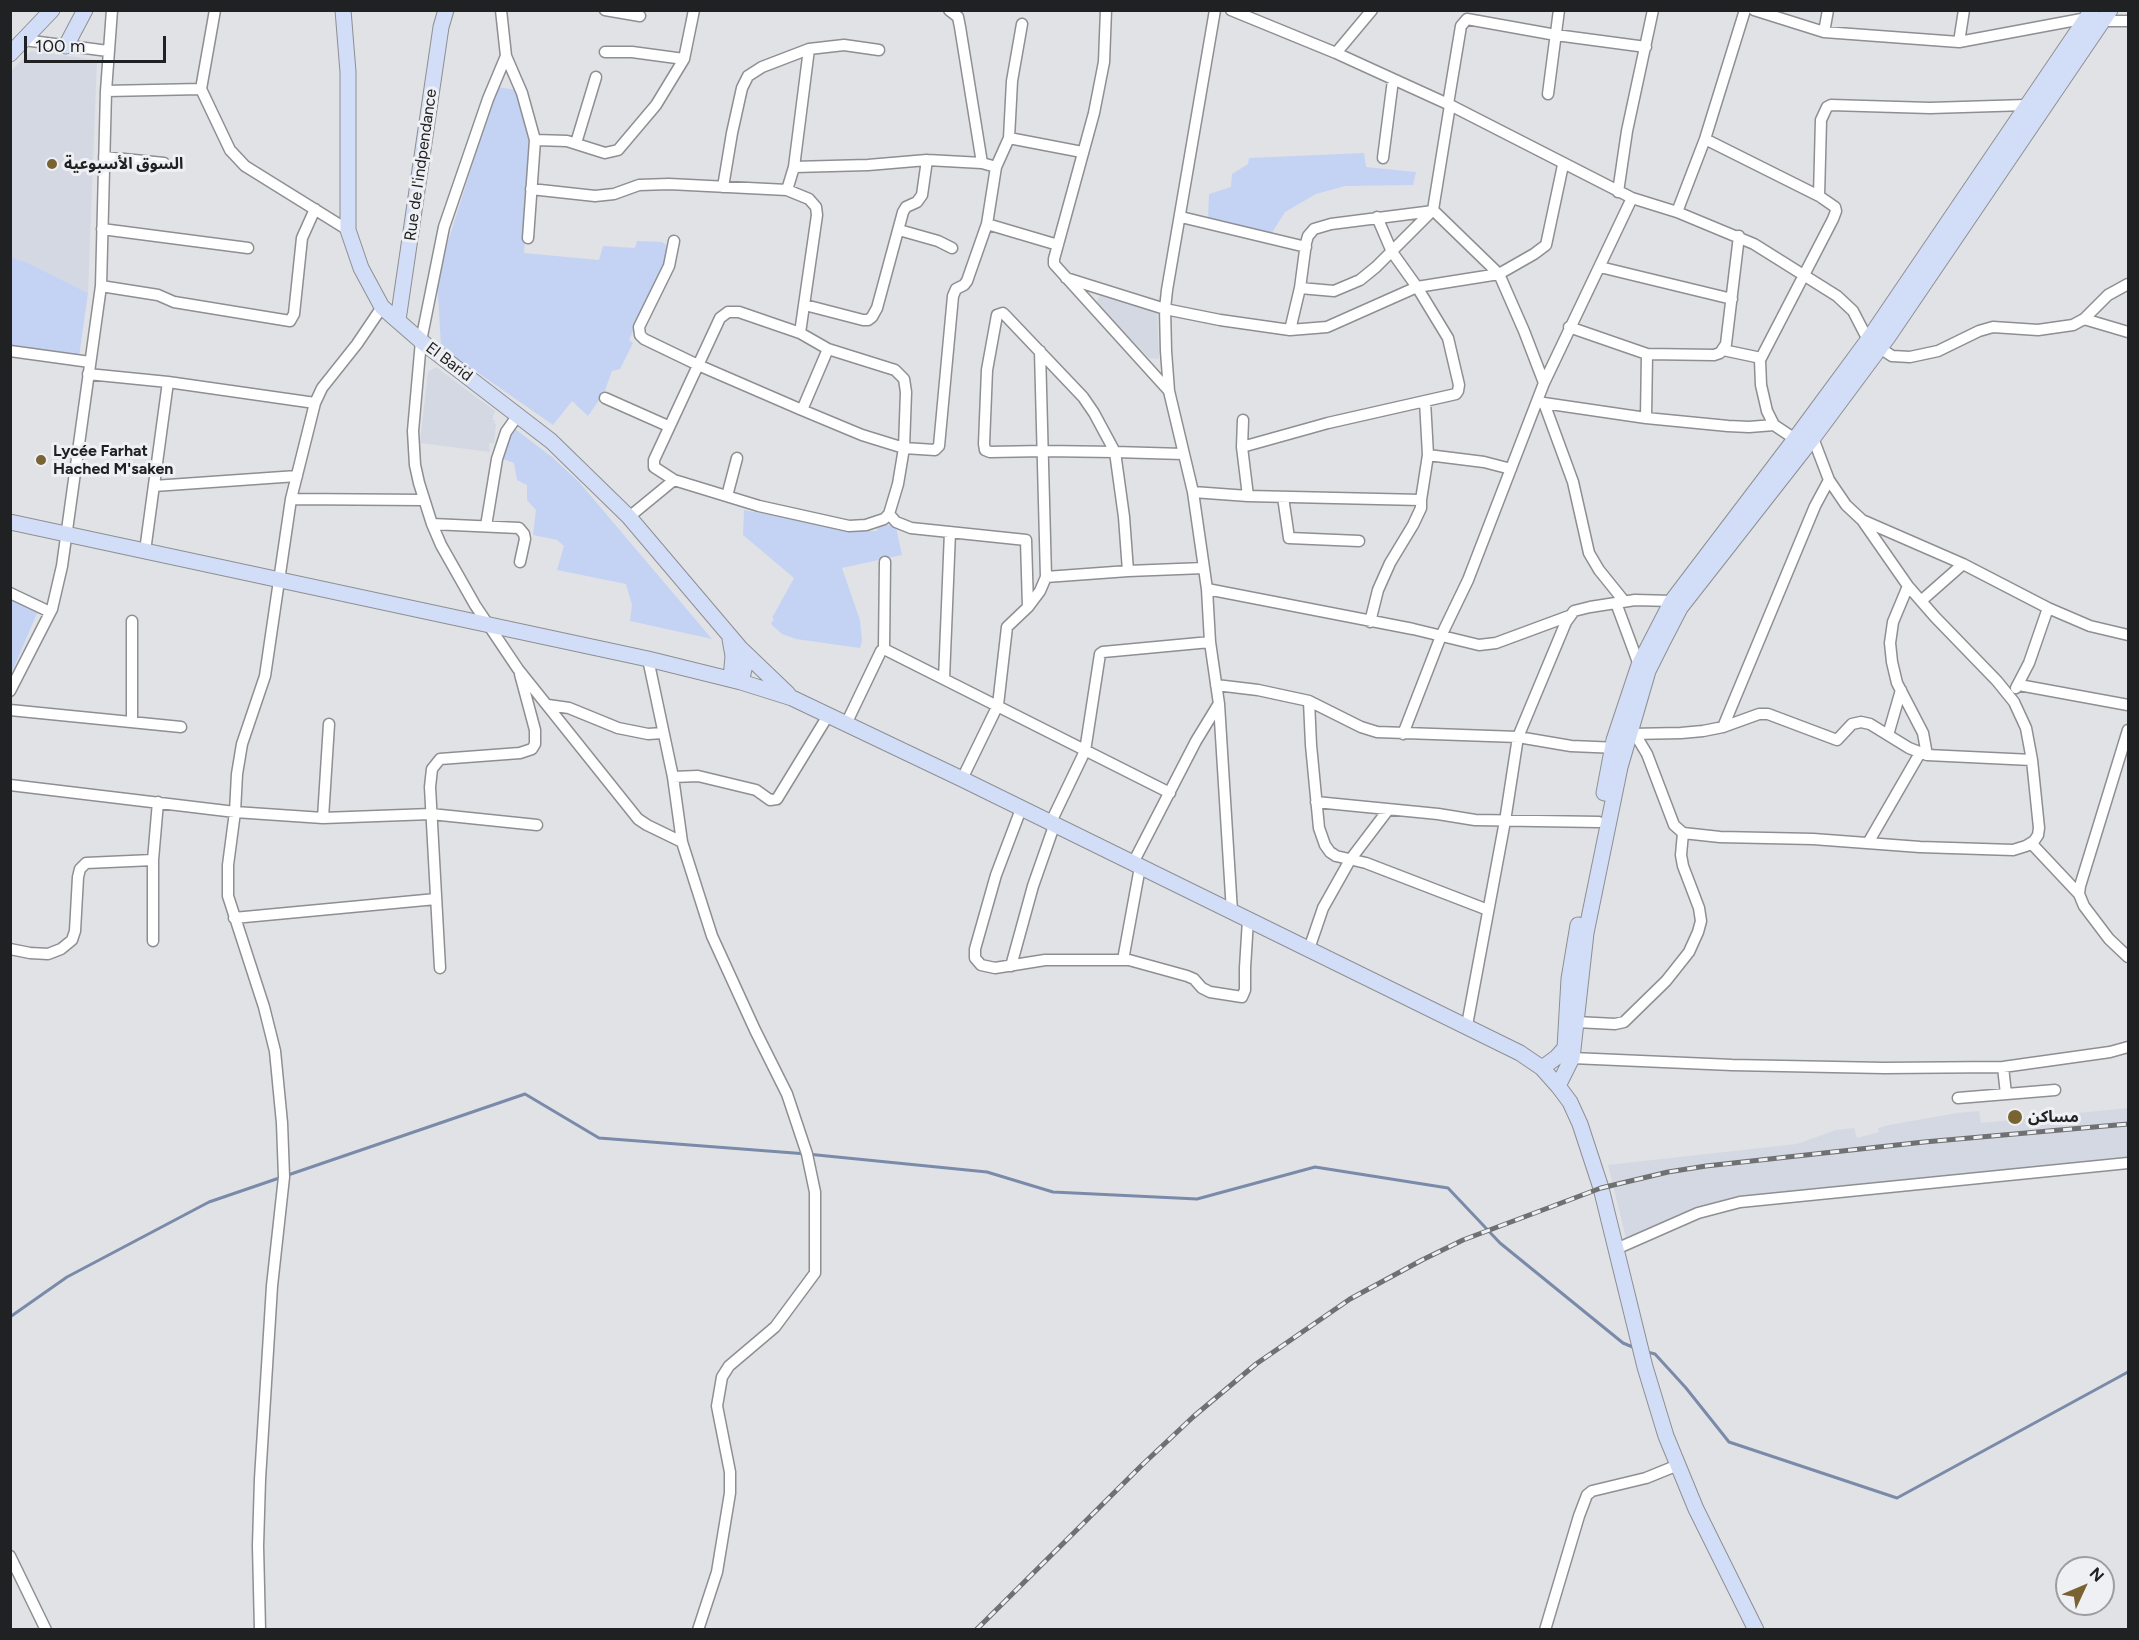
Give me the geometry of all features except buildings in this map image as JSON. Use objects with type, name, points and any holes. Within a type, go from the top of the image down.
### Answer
[{"type":"street","points":[[10,54],[49,14],[61,10]]},
{"type":"street","points":[[66,46],[85,10]]},
{"type":"street","points":[[10,691],[50,612],[57,591],[67,534],[101,286],[106,91],[112,10]]},
{"type":"street","points":[[215,10],[201,89],[234,156],[245,166],[348,230]]},
{"type":"street","name":"El Barid","points":[[343,10],[348,72],[348,230],[361,268],[382,307],[420,340],[576,463],[629,517],[741,649],[792,698]]},
{"type":"street","name":"Rue de l'indpendance","points":[[398,320],[441,27],[446,10]]},
{"type":"street","points":[[501,10],[506,56],[522,93],[535,140],[528,238]]},
{"type":"street","points":[[605,10],[640,16]]},
{"type":"street","points":[[535,140],[576,143],[605,153],[618,150],[656,105],[684,60],[694,10]]},
{"type":"street","points":[[949,10],[958,17],[982,164]]},
{"type":"street","points":[[1106,10],[1104,63],[1094,113],[1054,264],[1169,391]]},
{"type":"street","points":[[1215,10],[1165,309],[1169,391],[1193,492],[1207,589],[1210,642],[1219,704],[1232,912]]},
{"type":"street","points":[[1231,10],[1336,53],[1449,104],[1618,192],[1739,236],[1837,296],[1853,311],[1874,344],[1892,356],[1918,356],[1938,351],[1993,327],[2038,330],[2069,326],[2084,319],[2099,303],[2128,284]]},
{"type":"street","points":[[1336,53],[1372,10]]},
{"type":"street","points":[[1548,94],[1559,10]]},
{"type":"street","points":[[1618,192],[1627,131],[1653,10]]},
{"type":"street","points":[[1677,212],[1705,139],[1745,10]]},
{"type":"street","points":[[1754,10],[1824,32],[1959,42],[2098,15],[2128,21]]},
{"type":"street","points":[[1824,32],[1828,10]]},
{"type":"street","points":[[1959,42],[1964,10]]},
{"type":"street","points":[[1542,1068],[1565,1048],[1569,979],[1599,822],[1623,740],[1648,671],[1680,608],[1813,438],[2027,105],[2098,15]]},
{"type":"street","points":[[1558,1086],[1572,1058],[1590,913],[1639,665],[1672,601],[1795,439],[1874,344],[2041,114],[2098,15]]},
{"type":"street","points":[[1300,288],[1328,292],[1343,288],[1369,274],[1433,210],[1461,26],[1464,20],[1470,19],[1556,35],[1646,47]]},
{"type":"street","points":[[674,241],[669,266],[639,327],[639,333],[644,339],[698,365],[862,435],[904,448],[935,450],[939,446],[953,296],[956,288],[967,281],[987,224],[996,167],[1009,138],[1012,81],[1022,24]]},
{"type":"street","points":[[24,40],[108,51]]},
{"type":"street","points":[[723,187],[732,133],[745,79],[762,67],[809,49],[844,45],[879,50]]},
{"type":"street","points":[[788,190],[794,167],[809,49]]},
{"type":"street","points":[[605,51],[632,52],[684,60]]},
{"type":"street","points":[[506,56],[488,99],[444,227],[420,340],[413,431],[415,465],[423,500],[441,544],[488,625],[518,669],[638,819],[682,842]]},
{"type":"street","points":[[576,143],[596,77]]},
{"type":"street","points":[[1383,158],[1393,80]]},
{"type":"street","points":[[106,91],[201,89]]},
{"type":"street","points":[[1819,196],[1821,120],[1827,106],[1930,108],[2027,105],[2041,114]]},
{"type":"street","points":[[1009,138],[1082,152]]},
{"type":"street","points":[[1705,139],[1832,203],[1836,212],[1806,276],[1761,358],[1764,403],[1774,425],[1795,439]]},
{"type":"street","points":[[104,157],[164,163]]},
{"type":"street","points":[[805,305],[863,320],[871,319],[904,209],[917,202],[921,195],[927,160]]},
{"type":"street","points":[[794,167],[868,165],[927,160],[996,167]]},
{"type":"street","points":[[1066,278],[1165,309],[1290,330],[1314,329],[1338,323],[1417,287],[1499,274],[1534,254],[1546,245],[1563,165]]},
{"type":"street","points":[[531,189],[595,196],[614,194],[639,185],[669,184],[788,190],[813,202],[817,215],[800,333]]},
{"type":"street","points":[[1403,734],[1441,636],[1468,580],[1511,469],[1541,403],[1544,383],[1632,198]]},
{"type":"street","points":[[101,286],[158,295],[174,302],[290,321],[294,314],[302,238],[315,209]]},
{"type":"street","points":[[1290,330],[1300,288],[1308,236],[1317,226],[1433,210]]},
{"type":"street","points":[[1433,210],[1499,274],[1544,383]]},
{"type":"street","points":[[1181,217],[1306,247]]},
{"type":"street","points":[[1242,447],[1328,423],[1456,393],[1459,385],[1448,338],[1417,287],[1392,252],[1377,217]]},
{"type":"street","points":[[987,224],[1058,245]]},
{"type":"street","points":[[102,229],[248,248]]},
{"type":"street","points":[[899,230],[938,241],[952,248]]},
{"type":"street","points":[[1569,327],[1647,354],[1714,355],[1723,350],[1726,344],[1739,236]]},
{"type":"street","points":[[1600,267],[1732,299]]},
{"type":"street","points":[[2115,291],[2128,295]]},
{"type":"street","points":[[260,1629],[258,1546],[260,1479],[272,1286],[284,1177],[282,1123],[275,1052],[264,1007],[228,896],[228,865],[240,752],[265,676],[291,499],[315,403],[322,388],[357,344],[382,307]]},
{"type":"street","points":[[728,312],[739,312],[800,333],[828,349],[895,370],[904,379],[906,393],[904,448],[898,484],[889,514],[879,521],[849,526],[759,506],[674,480],[654,467],[653,464],[668,426],[720,318],[728,312]]},
{"type":"street","points":[[1128,571],[1124,516],[1115,452],[1094,413],[1083,398],[1005,315],[998,315],[987,370],[985,450],[990,452],[1044,450],[1115,452],[1183,454]]},
{"type":"street","points":[[2084,319],[2128,332]]},
{"type":"street","points":[[802,410],[828,349]]},
{"type":"street","points":[[1723,350],[1761,358]]},
{"type":"street","points":[[10,351],[90,362]]},
{"type":"street","points":[[962,779],[998,705],[1007,627],[1028,607],[1040,591],[1046,577],[1040,351]]},
{"type":"street","points":[[1646,418],[1647,354]]},
{"type":"street","points":[[88,374],[168,382],[315,403]]},
{"type":"street","points":[[145,551],[168,382]]},
{"type":"street","points":[[605,399],[668,426]]},
{"type":"street","points":[[1370,622],[1378,590],[1390,563],[1421,508],[1420,500],[1428,455],[1425,401]]},
{"type":"street","points":[[1541,403],[1646,418],[1749,427],[1774,425]]},
{"type":"street","points":[[1541,403],[1573,483],[1589,553],[1620,602],[1639,665]]},
{"type":"street","points":[[486,526],[497,459],[506,432],[518,416]]},
{"type":"street","points":[[1243,420],[1242,447],[1248,496]]},
{"type":"street","points":[[1623,740],[1647,754],[1674,825],[1683,833],[1720,837],[2013,850],[2031,843],[2038,835],[2032,760],[2026,728],[2010,697],[1908,586],[1862,519],[1846,505],[1829,480],[1813,438]]},
{"type":"street","points":[[1428,455],[1484,462],[1511,469]]},
{"type":"street","points":[[727,496],[737,458]]},
{"type":"street","points":[[154,486],[297,476]]},
{"type":"street","points":[[629,517],[674,480]]},
{"type":"street","points":[[1723,727],[1815,506],[1829,480]]},
{"type":"street","points":[[1193,492],[1248,496],[1420,500]]},
{"type":"street","points":[[1283,497],[1289,538],[1359,541]]},
{"type":"street","points":[[291,499],[423,500]]},
{"type":"street","points":[[889,514],[896,522],[907,527],[1026,540],[1046,540]]},
{"type":"street","points":[[1862,519],[1963,564],[2048,608],[2090,626],[2128,635]]},
{"type":"street","points":[[10,522],[648,659],[736,680],[792,698],[1467,1025],[1520,1053],[1542,1068],[1558,1086],[1580,1124],[1601,1188],[1654,1403],[1696,1509],[1756,1629]]},
{"type":"street","points":[[432,524],[514,527],[521,530],[525,540],[520,562]]},
{"type":"street","points":[[944,679],[950,532]]},
{"type":"street","points":[[1026,540],[1028,607]]},
{"type":"street","points":[[846,724],[884,649],[885,562]]},
{"type":"street","points":[[1921,601],[1963,564]]},
{"type":"street","points":[[1046,577],[1204,568]]},
{"type":"street","points":[[1868,843],[1924,754],[1923,733],[1897,683],[1890,644],[1893,622],[1908,586]]},
{"type":"street","points":[[1207,589],[1441,636],[1471,645],[1486,645],[1569,616],[1578,609],[1635,600],[1672,601]]},
{"type":"street","points":[[10,594],[50,612]]},
{"type":"street","points":[[2010,697],[2019,685],[2029,663],[2048,608]]},
{"type":"street","points":[[1467,1025],[1505,821],[1518,737],[1569,616]]},
{"type":"street","points":[[132,621],[132,722]]},
{"type":"street","points":[[728,633],[736,680]]},
{"type":"street","points":[[1011,966],[1052,825],[1085,751],[1100,654],[1210,642]]},
{"type":"street","points":[[736,680],[745,665],[741,649]]},
{"type":"street","points":[[884,649],[1170,793]]},
{"type":"street","points":[[648,659],[673,777],[682,842],[712,936],[787,1094],[807,1154],[815,1192],[815,1273],[793,1306],[775,1327],[729,1366],[722,1377],[717,1406],[730,1472],[730,1493],[717,1572],[698,1629]]},
{"type":"street","points":[[440,968],[431,814],[432,769],[440,759],[520,753],[534,747],[535,730],[518,669]]},
{"type":"street","points":[[1216,685],[1258,690],[1309,701],[1368,730],[1403,734],[1518,737],[1571,746],[1723,727],[1763,714],[1835,740],[1840,739],[1851,725],[1857,722],[1870,724],[1924,754],[2032,760]]},
{"type":"street","points":[[2019,685],[2128,705]]},
{"type":"street","points":[[1888,735],[1901,690]]},
{"type":"street","points":[[1309,701],[1316,802],[1319,828],[1325,845],[1336,856],[1366,863],[1488,910]]},
{"type":"street","points":[[1123,960],[1137,865],[1196,741],[1219,704]]},
{"type":"street","points":[[548,705],[569,708],[618,728],[648,735],[663,733]]},
{"type":"street","points":[[10,711],[181,727]]},
{"type":"street","points":[[673,777],[698,776],[756,790],[770,800],[777,799],[829,714]]},
{"type":"street","points":[[323,818],[328,724]]},
{"type":"street","points":[[2079,894],[2128,729]]},
{"type":"street","points":[[10,785],[235,812],[323,818],[431,814],[537,825]]},
{"type":"street","points":[[153,941],[153,860],[158,802]]},
{"type":"street","points":[[1316,802],[1475,820],[1599,822]]},
{"type":"street","points":[[1021,809],[993,884],[974,955],[981,965],[996,968],[1045,960],[1123,960],[1148,964],[1187,976],[1210,993],[1242,997],[1245,990],[1248,920]]},
{"type":"street","points":[[1309,949],[1323,908],[1350,860],[1388,810]]},
{"type":"street","points":[[1576,1022],[1615,1024],[1624,1022],[1666,981],[1689,952],[1701,921],[1699,908],[1683,866],[1681,845],[1683,833]]},
{"type":"street","points":[[2031,843],[2079,894],[2084,906],[2109,939],[2128,957]]},
{"type":"street","points":[[10,949],[48,954],[61,949],[72,940],[75,931],[78,877],[80,869],[86,863],[153,860]]},
{"type":"street","points":[[234,918],[436,900]]},
{"type":"street","points":[[1572,1058],[1732,1065],[1884,1068],[2003,1067],[2110,1052],[2128,1047]]},
{"type":"street","points":[[2003,1067],[2006,1094]]},
{"type":"street","points":[[1958,1098],[2055,1090]]},
{"type":"street","points":[[1616,1249],[1698,1213],[1740,1202],[2128,1163]]},
{"type":"street","points":[[1545,1629],[1587,1495],[1592,1491],[1646,1478],[1678,1465]]},
{"type":"street","points":[[10,1556],[46,1629]]},
{"type":"shaded area","name":"السوق اﻷسبوعية","points":[[31,51],[97,60],[88,293],[26,262],[11,257],[11,71]]},
{"type":"shaded area","points":[[497,87],[517,90],[531,152],[524,253],[599,260],[603,246],[635,248],[637,241],[662,242],[666,245],[665,271],[650,294],[629,340],[633,343],[620,369],[612,371],[604,393],[588,416],[572,401],[553,425],[441,347],[437,276]]},
{"type":"shaded area","points":[[1364,153],[1366,167],[1416,172],[1413,185],[1345,186],[1316,194],[1285,212],[1271,234],[1208,218],[1209,194],[1231,187],[1232,174],[1248,164],[1249,158]]},
{"type":"shaded area","points":[[10,257],[26,262],[88,293],[79,357],[11,349]]},
{"type":"shaded area","points":[[1100,294],[1157,312],[1159,359],[1149,358],[1096,304]]},
{"type":"shaded area","points":[[436,367],[495,411],[492,420],[495,420],[496,424],[494,443],[489,443],[490,452],[420,443],[428,372]]},
{"type":"shaded area","points":[[515,429],[552,457],[579,482],[712,639],[630,621],[632,605],[626,584],[557,570],[564,546],[557,540],[533,535],[536,510],[527,500],[527,485],[517,480],[514,463],[500,458],[506,442]]},
{"type":"shaded area","points":[[744,510],[855,531],[877,531],[878,523],[896,527],[902,555],[842,568],[860,620],[862,641],[860,648],[796,639],[782,634],[771,624],[794,578],[743,535]]},
{"type":"shaded area","points":[[11,598],[38,611],[11,674]]},
{"type":"shaded area","points":[[2128,1108],[2128,1159],[1695,1211],[1626,1238],[1608,1165],[1797,1144],[1836,1130],[1854,1128],[1857,1138],[1879,1132],[1878,1128],[1889,1125],[1957,1113],[1979,1111],[1981,1123]]},
{"type":"waterway","points":[[10,1317],[67,1277],[209,1202],[525,1094],[599,1138],[807,1154],[987,1172],[1053,1192],[1197,1199],[1315,1167],[1448,1188],[1500,1243],[1623,1343],[1635,1348]]},
{"type":"waterway","points":[[1647,1352],[1655,1354],[1686,1388],[1729,1442],[1897,1498],[2128,1372]]},
{"type":"railway","points":[[976,1630],[1141,1466],[1193,1417],[1256,1364],[1350,1299],[1463,1240],[1601,1188],[1668,1172],[1924,1142],[2128,1124]]},
{"type":"place","name":"السوق اﻷسبوعية","points":[[52,164]]},
{"type":"place","name":"Lycée Farhat Hached M'saken","points":[[41,460]]},
{"type":"place","name":"مساكن","points":[[2015,1117]]}]
